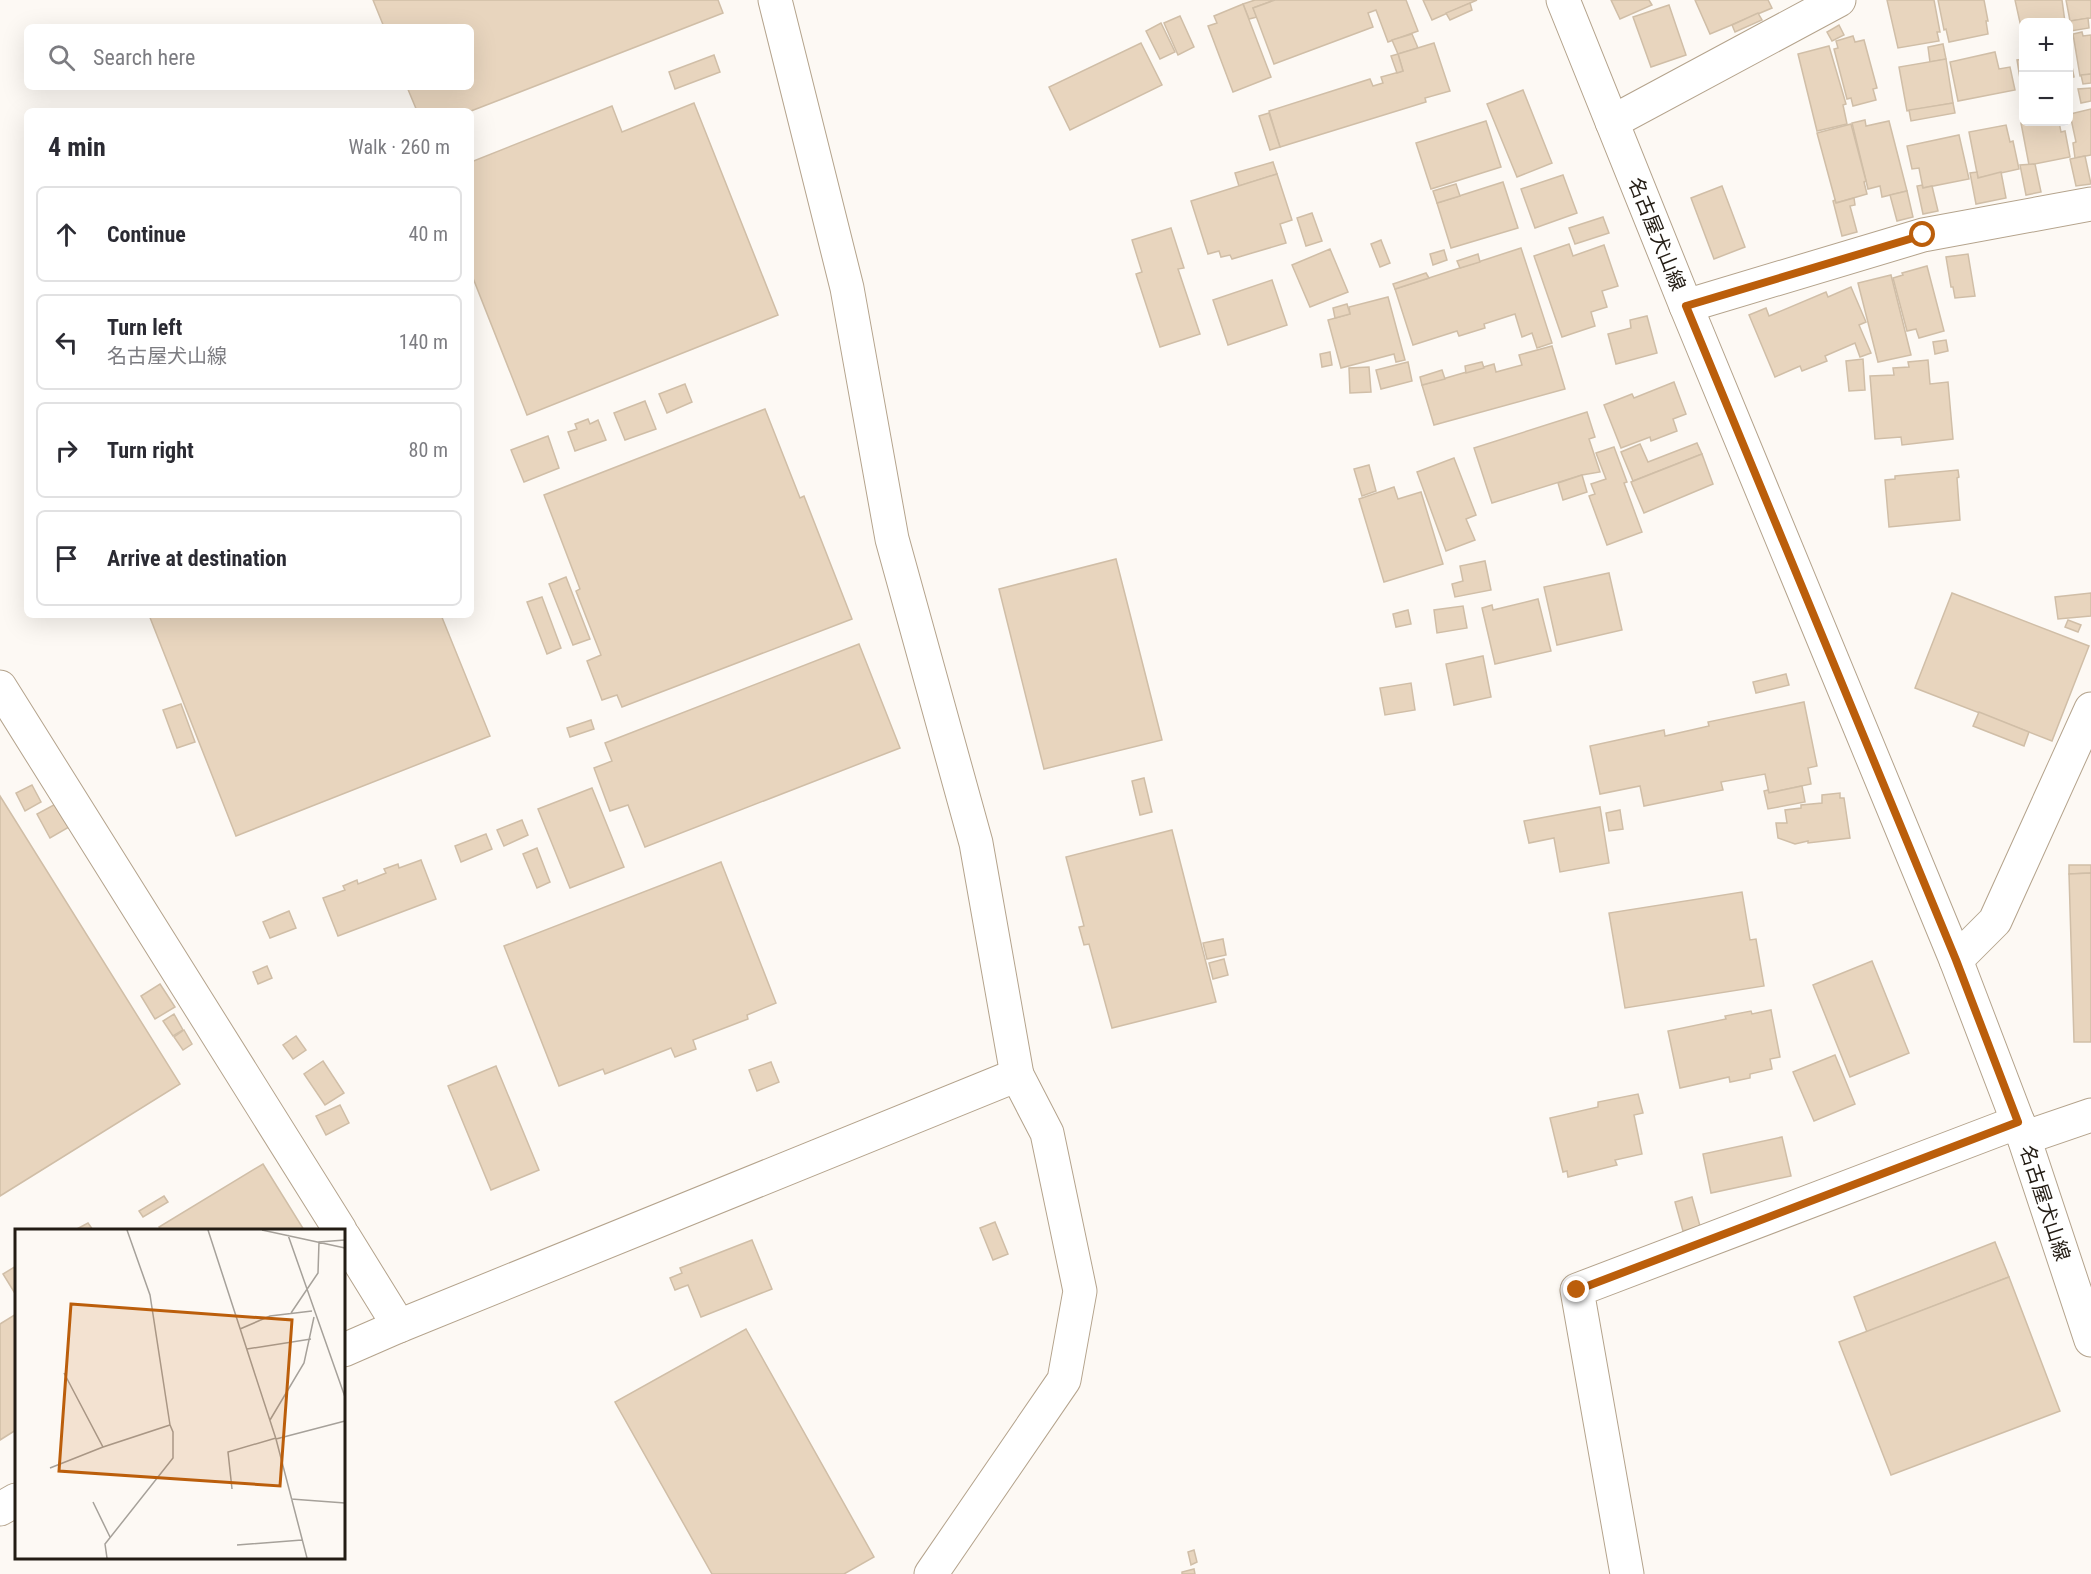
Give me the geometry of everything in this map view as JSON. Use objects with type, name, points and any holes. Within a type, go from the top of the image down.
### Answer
[{"type":"street","points":[[775,0],[847,288],[892,539],[976,843],[1017,1075],[1047,1133],[1080,1291],[1064,1380],[931,1574]]},
{"type":"street","name":"名古屋犬山線","points":[[1563,0],[1686,306],[1956,960],[2021,1130],[2091,1340]]},
{"type":"street","points":[[1612,122],[1839,0]]},
{"type":"street","points":[[1686,306],[1923,235],[2091,204]]},
{"type":"street","points":[[0,687],[339,1229]]},
{"type":"street","points":[[1956,960],[1995,921],[2091,709]]},
{"type":"street","points":[[345,1350],[1017,1075]]},
{"type":"street","points":[[1627,1574],[1577,1290],[2021,1130],[2091,1115]]},
{"type":"street","points":[[345,1239],[399,1326]]},
{"type":"street","points":[[0,1509],[15,1501]]},
{"type":"building","points":[[373,0],[718,0],[723,13],[474,110],[474,108],[416,108],[408,90],[474,90],[474,24],[383,24]]},
{"type":"building","points":[[1255,0],[1275,0],[1253,8],[1257,17],[1249,19],[1243,4]]},
{"type":"building","points":[[1275,0],[1406,0],[1418,31],[1388,42],[1376,10],[1368,13],[1373,27],[1274,64],[1253,8]]},
{"type":"building","points":[[1423,0],[1477,0],[1432,20]]},
{"type":"building","points":[[1611,0],[1649,0],[1652,5],[1620,19]]},
{"type":"building","points":[[1695,0],[1768,0],[1772,8],[1710,34]]},
{"type":"building","points":[[1887,0],[1934,0],[1940,32],[1937,32],[1939,41],[1898,48]]},
{"type":"building","points":[[1938,0],[1984,0],[1988,34],[1949,42]]},
{"type":"building","points":[[2015,0],[2062,0],[2064,18],[2019,18]]},
{"type":"building","points":[[2066,0],[2091,0],[2091,18],[2073,21],[2073,18],[2069,18]]},
{"type":"building","points":[[1470,3],[1472,10],[1450,20],[1446,13]]},
{"type":"building","points":[[1243,4],[1271,77],[1233,92],[1208,26],[1217,23],[1214,16]]},
{"type":"building","points":[[1669,5],[1686,55],[1651,67],[1633,17]]},
{"type":"building","points":[[1758,13],[1762,20],[1735,32],[1732,25]]},
{"type":"building","points":[[1180,16],[1194,47],[1178,55],[1164,23]]},
{"type":"building","points":[[2088,18],[2089,28],[2073,31],[2073,20]]},
{"type":"building","points":[[1161,23],[1175,52],[1160,59],[1146,31]]},
{"type":"building","points":[[1839,25],[1844,35],[1832,41],[1827,32]]},
{"type":"building","points":[[2082,32],[2083,36],[2091,35],[2091,74],[2080,76],[2073,34]]},
{"type":"building","points":[[1412,34],[1418,48],[1398,54],[1392,40]]},
{"type":"building","points":[[1853,36],[1855,42],[1864,40],[1877,88],[1873,89],[1876,100],[1853,106],[1851,98],[1847,99],[1834,49],[1838,48],[1836,41]]},
{"type":"building","points":[[1141,43],[1162,85],[1070,130],[1049,87]]},
{"type":"building","points":[[1434,43],[1450,91],[1425,98],[1426,102],[1280,147],[1269,111],[1370,79],[1373,86],[1383,83],[1381,77],[1403,71],[1398,54]]},
{"type":"building","points":[[1943,44],[1946,59],[1930,62],[1928,47]]},
{"type":"building","points":[[1829,46],[1846,104],[1843,105],[1847,124],[1817,131],[1798,54]]},
{"type":"building","points":[[1995,52],[1999,69],[2010,67],[2015,90],[1958,101],[1950,62]]},
{"type":"building","points":[[1398,54],[1403,71],[1397,73],[1391,56]]},
{"type":"building","points":[[714,55],[720,72],[675,89],[669,72]]},
{"type":"building","points":[[1946,59],[1953,103],[1907,111],[1899,67]]},
{"type":"building","points":[[2091,74],[2091,83],[2083,84],[2081,75]]},
{"type":"building","points":[[2091,88],[2091,101],[2081,103],[2078,89]]},
{"type":"building","points":[[1523,90],[1552,163],[1517,177],[1487,104]]},
{"type":"building","points":[[694,103],[778,315],[527,415],[474,281],[474,161],[612,106],[622,132]]},
{"type":"building","points":[[1953,103],[1955,113],[1911,121],[1909,110]]},
{"type":"building","points":[[2091,109],[2091,155],[2075,158],[2073,113]]},
{"type":"building","points":[[1269,113],[1280,147],[1270,150],[1259,116]]},
{"type":"building","points":[[1865,120],[1866,126],[1889,121],[1907,191],[1882,197],[1880,186],[1868,189],[1852,123]]},
{"type":"building","points":[[1486,121],[1501,167],[1431,189],[1416,143]]},
{"type":"building","points":[[1851,124],[1866,181],[1864,182],[1867,194],[1836,203],[1817,133]]},
{"type":"building","points":[[2006,125],[2010,142],[2013,141],[2019,169],[1978,178],[1969,132]]},
{"type":"building","points":[[2022,126],[2060,126],[2061,132],[2065,131],[2070,157],[2029,165]]},
{"type":"building","points":[[1959,135],[1969,179],[1923,188],[1919,168],[1912,169],[1907,146]]},
{"type":"building","points":[[2085,156],[2091,184],[2076,186],[2070,159]]},
{"type":"building","points":[[1273,162],[1277,174],[1239,186],[1235,173]]},
{"type":"building","points":[[2035,164],[2041,192],[2026,195],[2020,165]]},
{"type":"building","points":[[1977,172],[1978,178],[2001,172],[2006,198],[1976,204],[1970,173]]},
{"type":"building","points":[[1277,174],[1292,220],[1280,224],[1286,243],[1232,259],[1230,255],[1221,257],[1219,251],[1208,254],[1191,201]]},
{"type":"building","points":[[1563,175],[1577,213],[1535,228],[1521,189]]},
{"type":"building","points":[[1503,182],[1518,228],[1451,248],[1437,203]]},
{"type":"building","points":[[1456,184],[1460,196],[1437,203],[1433,191]]},
{"type":"building","points":[[1922,185],[1923,188],[1932,186],[1938,211],[1923,214],[1917,186]]},
{"type":"building","points":[[1722,186],[1745,247],[1714,259],[1691,198]]},
{"type":"building","points":[[1907,191],[1913,217],[1897,221],[1890,195]]},
{"type":"building","points":[[1854,198],[1855,205],[1850,206],[1857,232],[1842,236],[1833,201],[1835,200],[1836,203]]},
{"type":"building","points":[[1312,213],[1322,241],[1306,246],[1297,218]]},
{"type":"building","points":[[1603,217],[1609,233],[1575,244],[1569,228]]},
{"type":"building","points":[[1171,228],[1184,268],[1178,269],[1200,334],[1160,347],[1136,274],[1142,272],[1132,240]]},
{"type":"building","points":[[1381,240],[1390,263],[1380,267],[1371,244]]},
{"type":"building","points":[[1569,244],[1573,256],[1604,245],[1618,286],[1602,291],[1607,307],[1591,312],[1595,326],[1562,337],[1534,256]]},
{"type":"building","points":[[1521,248],[1552,343],[1537,348],[1532,333],[1522,337],[1515,314],[1484,324],[1485,328],[1459,336],[1457,331],[1413,345],[1395,289]]},
{"type":"building","points":[[1330,249],[1348,292],[1310,307],[1292,265]]},
{"type":"building","points":[[1444,250],[1447,260],[1433,265],[1430,254]]},
{"type":"building","points":[[1478,254],[1480,262],[1460,268],[1457,261]]},
{"type":"building","points":[[1968,254],[1975,296],[1955,298],[1946,257]]},
{"type":"building","points":[[1927,266],[1944,331],[1919,338],[1916,329],[1907,331],[1893,278]]},
{"type":"building","points":[[1426,273],[1429,278],[1395,289],[1393,284]]},
{"type":"building","points":[[1891,275],[1911,355],[1878,362],[1858,283]]},
{"type":"building","points":[[1272,280],[1287,325],[1228,345],[1213,300]]},
{"type":"building","points":[[1851,287],[1866,322],[1859,325],[1871,353],[1860,357],[1855,343],[1825,356],[1827,361],[1802,371],[1800,366],[1775,377],[1749,315],[1766,308],[1769,316],[1826,292],[1828,297]]},
{"type":"building","points":[[1388,297],[1405,360],[1396,362],[1394,354],[1341,368],[1328,320],[1350,314],[1349,307]]},
{"type":"building","points":[[1347,304],[1350,314],[1335,318],[1333,308]]},
{"type":"building","points":[[1647,316],[1657,353],[1616,364],[1608,334],[1631,328],[1630,320]]},
{"type":"building","points":[[1946,340],[1948,351],[1935,354],[1933,342]]},
{"type":"building","points":[[1552,346],[1565,389],[1434,425],[1422,385],[1494,364],[1496,372],[1522,365],[1519,355]]},
{"type":"building","points":[[1330,352],[1332,365],[1322,367],[1320,354]]},
{"type":"building","points":[[1863,359],[1865,390],[1849,391],[1846,361]]},
{"type":"building","points":[[1928,360],[1930,384],[1948,382],[1953,439],[1902,445],[1901,437],[1875,439],[1870,376],[1894,375],[1893,368],[1909,367],[1908,362]]},
{"type":"building","points":[[1408,362],[1412,381],[1381,389],[1376,370]]},
{"type":"building","points":[[1482,362],[1484,368],[1466,373],[1465,366]]},
{"type":"building","points":[[1369,367],[1371,392],[1350,393],[1349,368]]},
{"type":"building","points":[[1442,370],[1445,379],[1422,385],[1420,377]]},
{"type":"building","points":[[1674,382],[1686,414],[1673,419],[1677,431],[1651,441],[1650,437],[1621,448],[1604,405],[1632,394],[1634,398]]},
{"type":"building","points":[[685,384],[692,402],[667,413],[659,394]]},
{"type":"building","points":[[645,401],[656,429],[625,440],[614,413]]},
{"type":"building","points":[[765,409],[800,498],[804,496],[852,619],[622,707],[617,695],[602,700],[587,661],[601,655],[576,591],[580,589],[544,495]]},
{"type":"building","points":[[1587,412],[1595,437],[1589,439],[1600,472],[1582,475],[1492,503],[1474,448]]},
{"type":"building","points":[[588,419],[590,424],[598,420],[606,440],[575,451],[568,432],[577,429],[575,424]]},
{"type":"building","points":[[548,436],[559,468],[524,482],[511,450]]},
{"type":"building","points":[[1697,443],[1702,454],[1633,481],[1621,452],[1640,444],[1648,462]]},
{"type":"building","points":[[1614,447],[1642,532],[1607,545],[1589,496],[1595,494],[1591,484],[1606,479],[1596,453]]},
{"type":"building","points":[[1702,454],[1713,484],[1644,513],[1631,482]]},
{"type":"building","points":[[1454,458],[1476,515],[1466,519],[1475,540],[1446,551],[1417,472]]},
{"type":"building","points":[[1369,465],[1376,491],[1362,496],[1354,469]]},
{"type":"building","points":[[1958,470],[1960,520],[1889,527],[1885,480],[1895,479],[1895,476]]},
{"type":"building","points":[[1582,475],[1587,492],[1563,500],[1558,483]]},
{"type":"building","points":[[1394,487],[1398,499],[1421,492],[1443,564],[1384,582],[1359,499]]},
{"type":"building","points":[[1116,559],[1162,740],[1044,769],[999,589]]},
{"type":"building","points":[[1485,561],[1491,590],[1455,597],[1452,584],[1463,581],[1460,566]]},
{"type":"building","points":[[1609,573],[1622,630],[1557,645],[1544,587]]},
{"type":"building","points":[[566,577],[590,639],[573,645],[549,584]]},
{"type":"building","points":[[1952,593],[2089,646],[2052,741],[1915,688]]},
{"type":"building","points":[[2091,593],[2091,616],[2058,619],[2055,597]]},
{"type":"building","points":[[542,597],[561,648],[547,654],[527,602]]},
{"type":"building","points":[[1538,599],[1551,651],[1495,664],[1482,608],[1492,605],[1493,610]]},
{"type":"building","points":[[1463,606],[1467,628],[1437,633],[1434,610]]},
{"type":"building","points":[[1408,610],[1411,624],[1396,627],[1393,614]]},
{"type":"building","points":[[150,618],[442,618],[490,736],[236,836]]},
{"type":"building","points":[[2068,620],[2081,625],[2078,632],[2065,627]]},
{"type":"building","points":[[859,644],[900,748],[645,847],[628,805],[610,811],[594,768],[612,761],[605,743]]},
{"type":"building","points":[[1483,656],[1491,697],[1454,705],[1446,664]]},
{"type":"building","points":[[1786,674],[1789,685],[1756,693],[1753,682]]},
{"type":"building","points":[[1411,683],[1415,710],[1385,715],[1380,688]]},
{"type":"building","points":[[1804,702],[1817,766],[1808,768],[1811,784],[1769,793],[1765,774],[1721,782],[1723,790],[1644,806],[1640,786],[1600,794],[1590,746],[1664,730],[1665,736],[1709,726],[1708,722]]},
{"type":"building","points":[[181,704],[195,742],[177,748],[163,710]]},
{"type":"building","points":[[1979,712],[2029,732],[2024,746],[1973,726]]},
{"type":"building","points":[[591,720],[594,729],[570,737],[567,728]]},
{"type":"building","points":[[1144,778],[1152,812],[1140,815],[1132,781]]},
{"type":"building","points":[[32,785],[41,802],[25,811],[16,793]]},
{"type":"building","points":[[1802,786],[1805,802],[1768,809],[1764,791],[1768,790],[1769,793]]},
{"type":"building","points":[[592,788],[624,867],[570,888],[538,809]]},
{"type":"building","points":[[1840,793],[1840,798],[1844,798],[1850,838],[1795,844],[1778,838],[1776,823],[1787,823],[1785,810],[1801,808],[1801,805],[1822,803],[1822,795]]},
{"type":"building","points":[[0,796],[180,1084],[0,1196]]},
{"type":"building","points":[[63,800],[76,823],[50,838],[37,814]]},
{"type":"building","points":[[1600,807],[1609,863],[1560,872],[1554,838],[1529,843],[1524,821]]},
{"type":"building","points":[[1620,810],[1623,829],[1609,831],[1606,813]]},
{"type":"building","points":[[522,820],[528,835],[504,846],[497,830]]},
{"type":"building","points":[[1172,830],[1216,1002],[1112,1028],[1089,944],[1084,945],[1079,927],[1084,926],[1066,857]]},
{"type":"building","points":[[486,834],[492,849],[461,862],[455,846]]},
{"type":"building","points":[[537,848],[550,882],[537,888],[523,854]]},
{"type":"building","points":[[421,860],[436,899],[338,936],[323,898],[345,890],[343,886],[357,880],[358,884],[386,873],[384,869],[398,864],[399,868]]},
{"type":"building","points":[[721,862],[776,1003],[747,1015],[748,1019],[693,1040],[696,1049],[675,1057],[671,1048],[605,1074],[603,1069],[559,1086],[504,946]]},
{"type":"building","points":[[2069,865],[2091,865],[2091,873],[2069,874]]},
{"type":"building","points":[[2091,873],[2091,1042],[2074,1042],[2069,874]]},
{"type":"building","points":[[1742,892],[1750,940],[1756,939],[1764,986],[1625,1008],[1609,913]]},
{"type":"building","points":[[289,911],[296,928],[270,938],[263,922]]},
{"type":"building","points":[[1223,939],[1226,955],[1207,959],[1203,943]]},
{"type":"building","points":[[1224,959],[1228,975],[1213,979],[1209,963]]},
{"type":"building","points":[[1872,961],[1909,1053],[1850,1077],[1813,985]]},
{"type":"building","points":[[267,966],[272,978],[258,984],[253,972]]},
{"type":"building","points":[[160,984],[175,1007],[155,1019],[141,996]]},
{"type":"building","points":[[1771,1010],[1780,1057],[1770,1059],[1772,1069],[1750,1074],[1750,1078],[1730,1082],[1729,1077],[1680,1088],[1668,1031],[1726,1019],[1725,1016]]},
{"type":"building","points":[[174,1014],[183,1030],[173,1036],[163,1021]]},
{"type":"building","points":[[184,1030],[192,1044],[183,1050],[174,1037]]},
{"type":"building","points":[[296,1036],[306,1050],[293,1059],[283,1045]]},
{"type":"building","points":[[1835,1055],[1855,1104],[1814,1121],[1793,1072]]},
{"type":"building","points":[[323,1061],[344,1093],[325,1105],[304,1074]]},
{"type":"building","points":[[771,1062],[779,1082],[757,1091],[749,1070]]},
{"type":"building","points":[[496,1066],[539,1170],[491,1190],[448,1086]]},
{"type":"building","points":[[1638,1094],[1643,1113],[1634,1115],[1642,1154],[1615,1160],[1617,1165],[1568,1177],[1567,1171],[1563,1172],[1550,1118],[1598,1107],[1598,1102]]},
{"type":"building","points":[[340,1105],[349,1123],[326,1135],[316,1116]]},
{"type":"building","points":[[1782,1137],[1791,1176],[1711,1193],[1703,1154]]},
{"type":"building","points":[[263,1164],[303,1229],[160,1229],[159,1227]]},
{"type":"building","points":[[164,1196],[168,1202],[143,1217],[139,1211]]},
{"type":"building","points":[[1692,1197],[1700,1226],[1683,1231],[1675,1202]]},
{"type":"building","points":[[995,1222],[1008,1254],[993,1260],[980,1228]]},
{"type":"building","points":[[88,1223],[92,1229],[77,1229]]},
{"type":"building","points":[[752,1240],[772,1289],[701,1317],[688,1285],[675,1290],[670,1278],[682,1273],[680,1268]]},
{"type":"building","points":[[1995,1242],[2009,1277],[1867,1332],[1854,1297]]},
{"type":"building","points":[[15,1267],[15,1293],[3,1274]]},
{"type":"building","points":[[2009,1277],[2060,1411],[1891,1475],[1839,1342]]},
{"type":"building","points":[[15,1315],[15,1431],[0,1440],[0,1324]]},
{"type":"building","points":[[746,1329],[874,1557],[844,1574],[712,1574],[615,1402]]},
{"type":"building","points":[[1194,1550],[1197,1562],[1191,1565],[1188,1552]]},
{"type":"building","points":[[1194,1569],[1195,1574],[1182,1574],[1182,1572]]},
{"type":"route","points":[[1577,1290],[2018,1122],[1956,960],[1686,306],[1923,235]]}]
